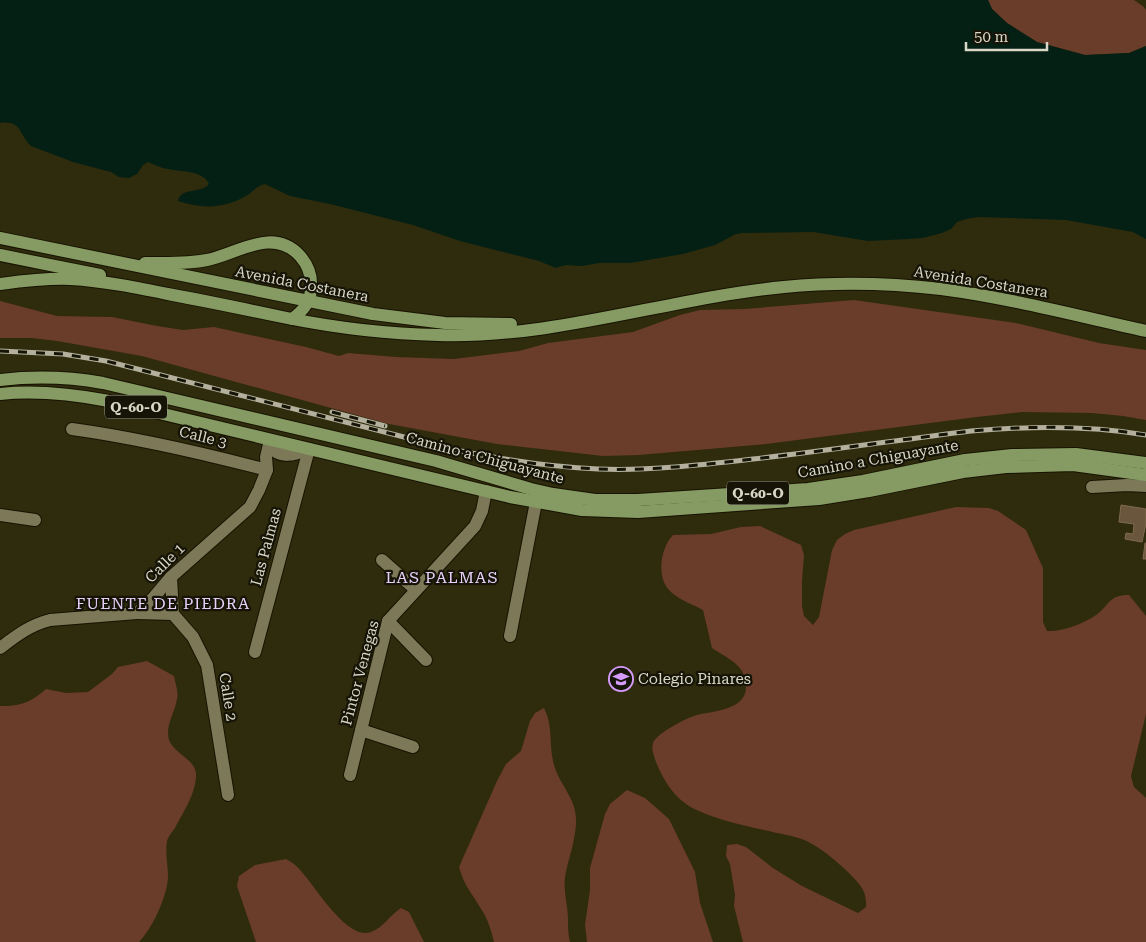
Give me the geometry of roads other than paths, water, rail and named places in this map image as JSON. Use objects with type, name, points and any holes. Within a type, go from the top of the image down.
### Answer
[{"type":"main road","name":"Avenida Costanera","points":[[0,238],[308,302],[390,317],[445,323],[531,324],[601,318]]},
{"type":"main road","points":[[112,261],[151,263],[192,262],[226,255],[256,243],[275,242],[291,248],[298,254],[306,264],[311,283],[308,302],[302,311],[292,319]]},
{"type":"main road","points":[[0,255],[100,275],[128,286]]},
{"type":"main road","name":"Avenida Costanera","points":[[0,284],[29,280],[66,279],[128,286],[292,319],[369,331],[451,336],[522,331],[783,287],[831,284],[880,284],[973,294],[1031,305],[1146,332]]},
{"type":"main road","points":[[0,372],[23,372],[75,379]]},
{"type":"main road","name":"Camino a Chiguayante","points":[[0,380],[31,378],[75,379],[122,388],[436,461],[546,492],[574,498],[610,501],[808,489],[863,481],[966,460],[1020,454],[1076,454],[1146,463]]},
{"type":"main road","name":"Camino a Chiguayante","points":[[0,394],[44,392],[81,396],[128,405],[273,446],[309,449],[486,491],[582,510],[618,512],[785,502],[870,491],[984,469],[1027,465],[1096,467],[1146,475]]},
{"type":"main road","points":[[273,446],[281,433],[295,429]]},
{"type":"street","name":"Calle 3","points":[[72,429],[164,444],[266,470]]},
{"type":"street","name":"Calle 1","points":[[137,612],[154,597],[171,577],[250,507],[259,490],[266,470],[266,457],[273,446]]},
{"type":"street","name":"Las Palmas","points":[[255,652],[309,449]]},
{"type":"street","points":[[1092,487],[1146,486]]},
{"type":"street","name":"Pintor Venegas","points":[[350,775],[388,621],[475,526],[482,510],[486,491]]},
{"type":"street","points":[[510,636],[536,502]]},
{"type":"street","points":[[0,515],[35,520]]},
{"type":"street","points":[[382,560],[416,590]]},
{"type":"street","points":[[0,648],[24,629],[36,623],[50,620],[137,612],[173,614],[171,577]]},
{"type":"street","name":"Calle 2","points":[[173,614],[193,637],[207,664],[228,795]]},
{"type":"street","points":[[388,621],[426,660]]},
{"type":"street","points":[[361,730],[413,747]]},
{"type":"railway","points":[[0,351],[63,354],[106,361],[451,449],[524,462],[579,468],[637,469],[695,465],[808,453],[993,429],[1080,428],[1146,435]]},
{"type":"railway","points":[[332,412],[385,426]]},
{"type":"place","name":"Colegio Pinares","points":[[621,679]]},
{"type":"district","name":"LAS PALMAS","points":[[442,577]]},
{"type":"district","name":"FUENTE DE PIEDRA","points":[[163,603]]}]
